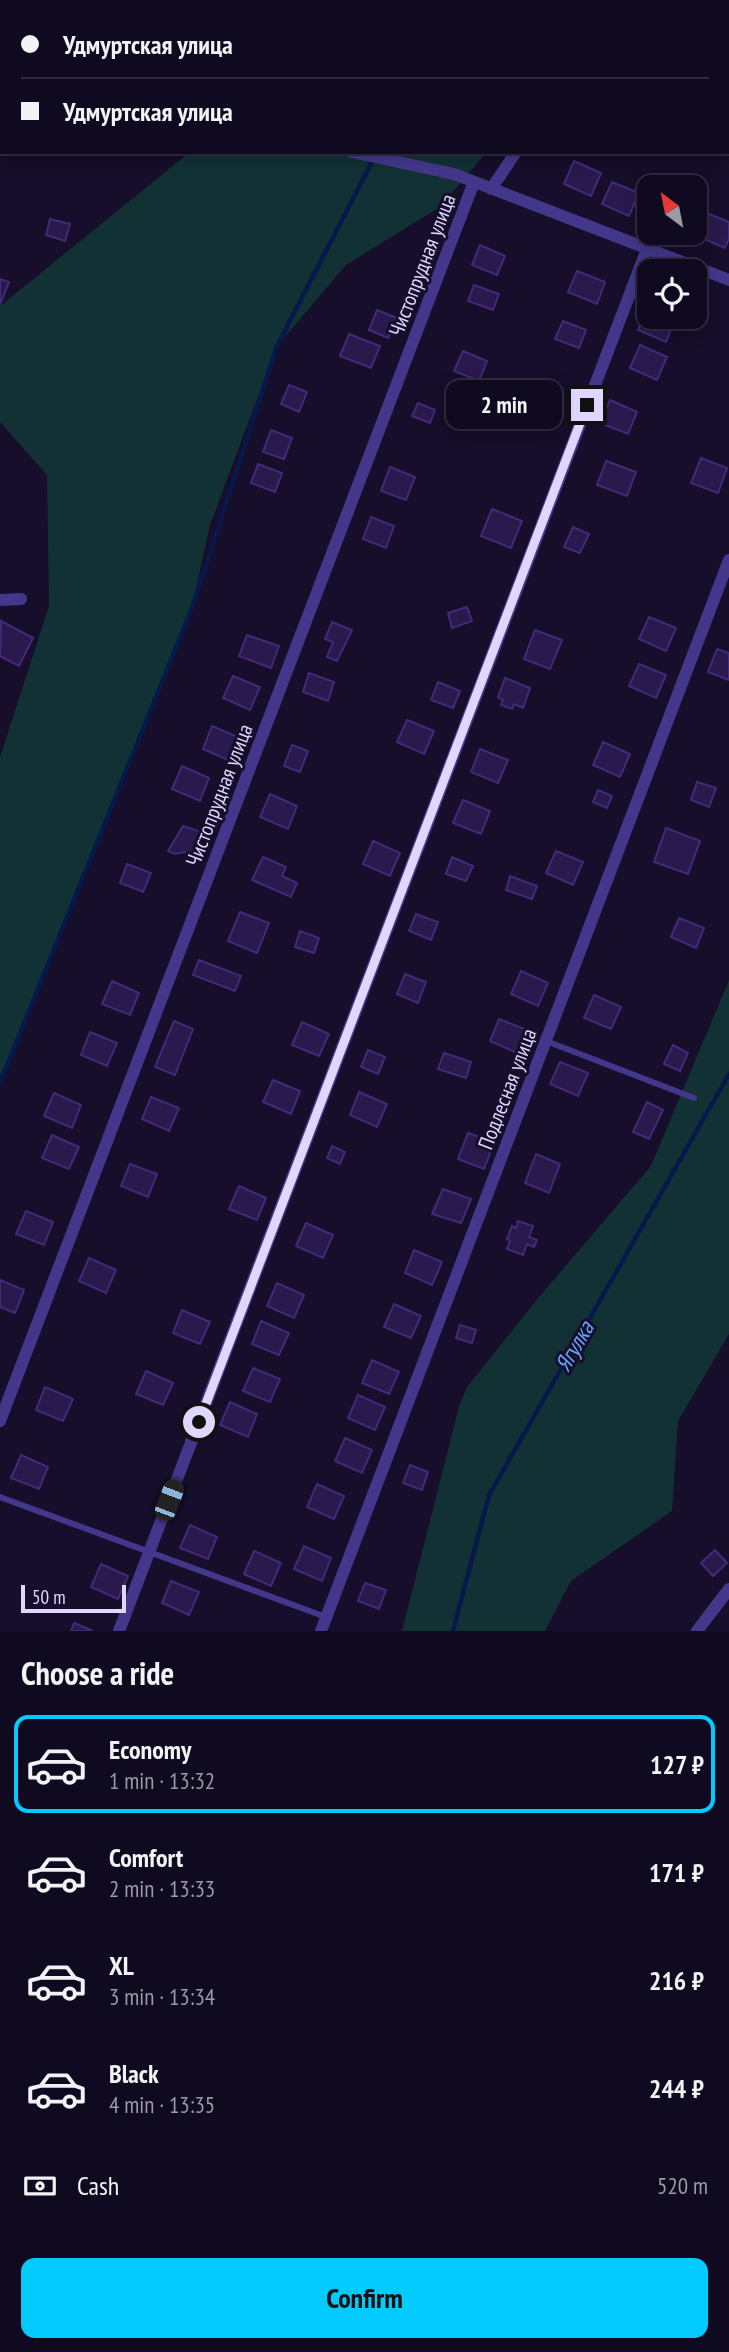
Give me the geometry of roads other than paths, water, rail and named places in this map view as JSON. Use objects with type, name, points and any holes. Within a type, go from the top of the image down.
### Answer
[{"type":"street","points":[[361,154],[454,174],[729,280]]},
{"type":"street","points":[[491,189],[515,154]]},
{"type":"street","name":"Чистопрудная улица","points":[[0,1421],[474,182]]},
{"type":"street","points":[[119,1631],[647,249]]},
{"type":"street","name":"Подлесная улица","points":[[321,1631],[729,561]]},
{"type":"street","points":[[0,600],[21,599]]},
{"type":"street","points":[[697,1631],[729,1589]]},
{"type":"lane","points":[[546,1041],[694,1098]]},
{"type":"lane","points":[[0,1497],[326,1617]]},
{"type":"waterway","points":[[0,1083],[192,608],[277,346],[374,158]]},
{"type":"waterway","name":"Ягулка","points":[[453,1631],[489,1495],[729,1074]]}]
